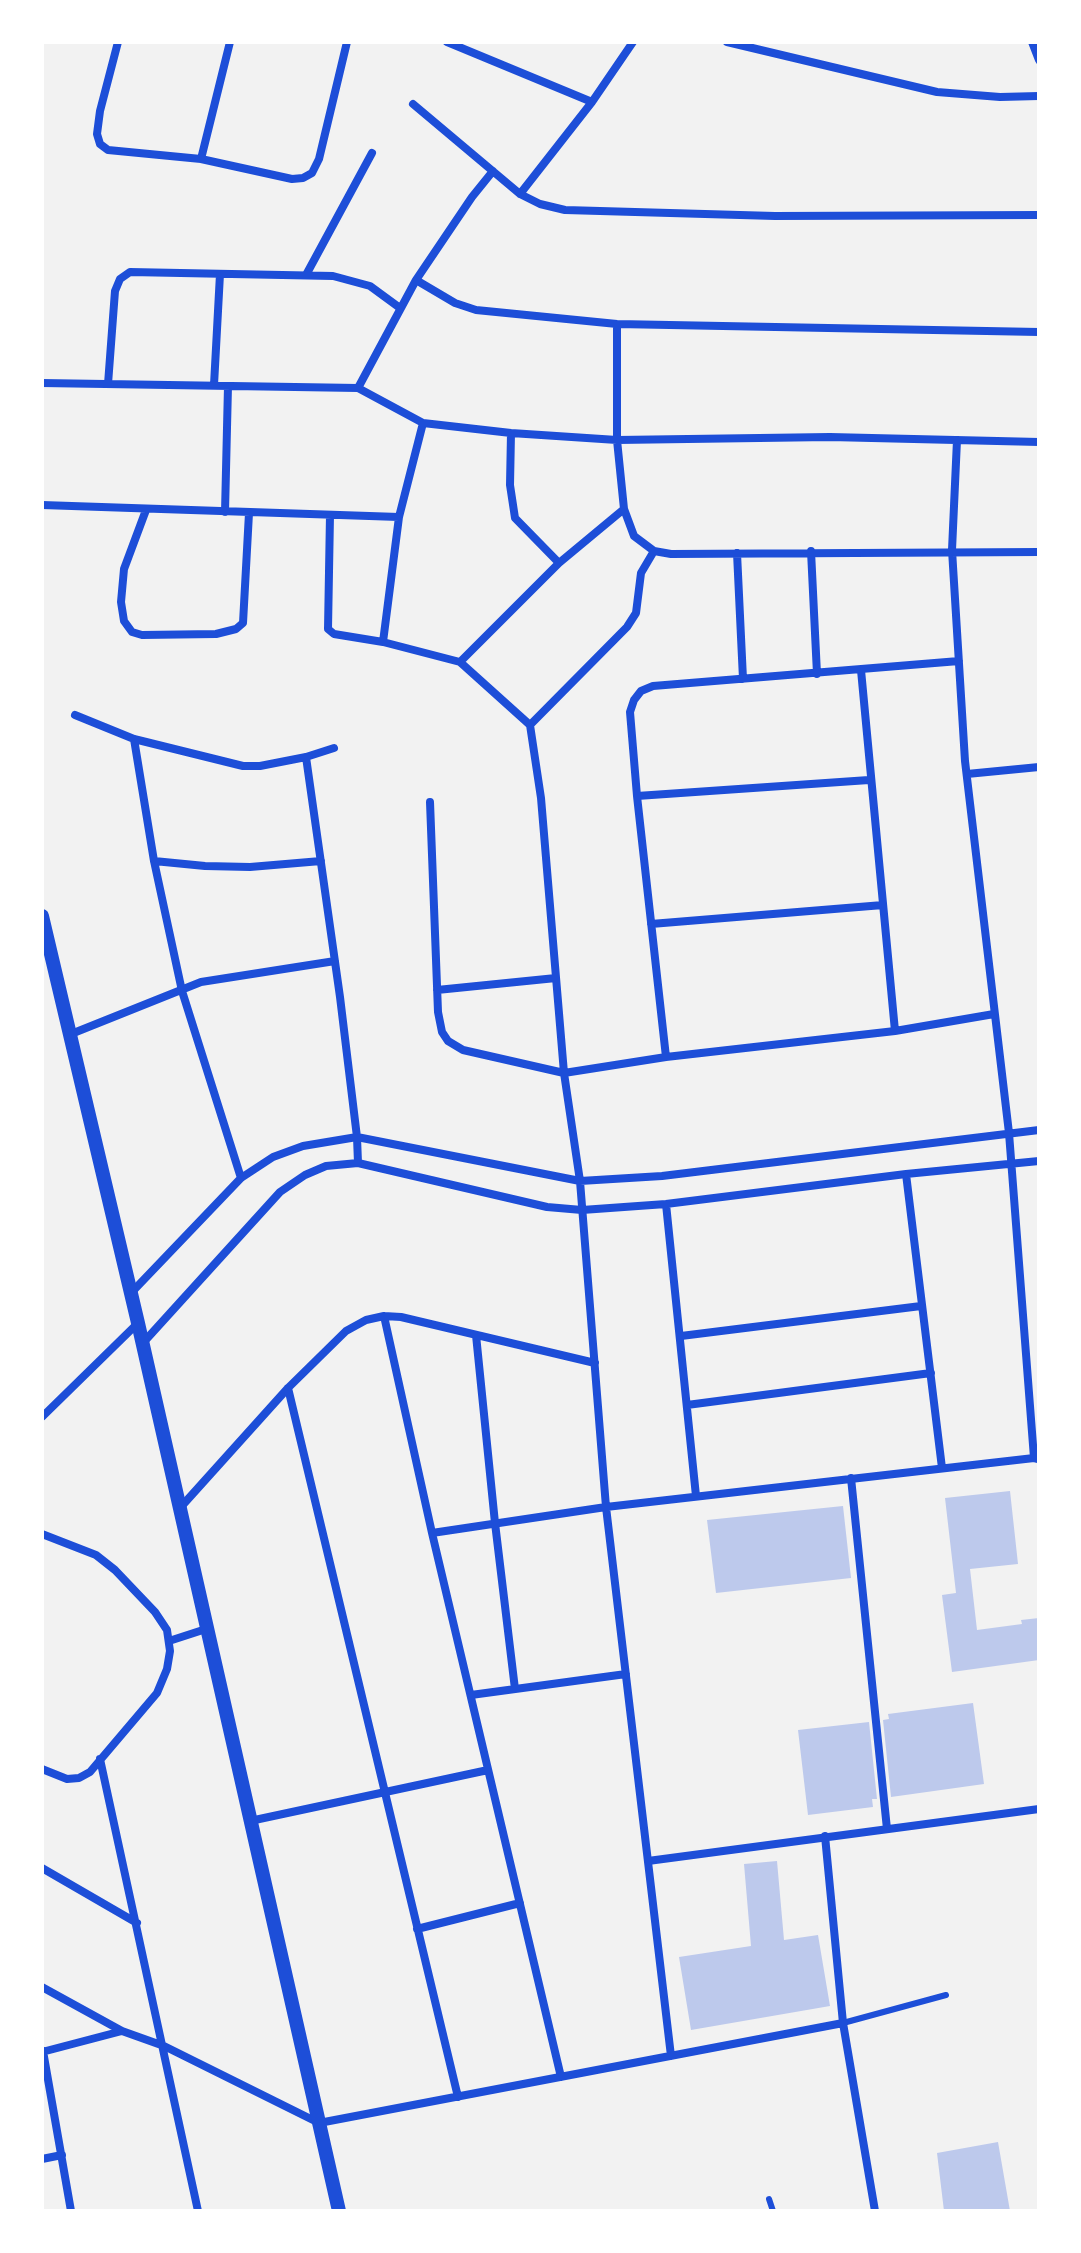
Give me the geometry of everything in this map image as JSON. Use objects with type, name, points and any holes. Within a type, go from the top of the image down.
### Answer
[{"type":"street","points":[[118,42],[100,111],[97,134],[100,144],[108,150],[201,159],[292,179],[312,173],[319,159],[347,42]]},
{"type":"street","points":[[201,159],[230,42]]},
{"type":"street","points":[[447,42],[592,102]]},
{"type":"street","points":[[520,194],[592,102],[633,42]]},
{"type":"street","points":[[727,42],[937,92],[1000,97],[1039,96]]},
{"type":"street","points":[[1032,42],[1039,60]]},
{"type":"street","points":[[413,104],[520,194],[540,204],[565,210],[775,216],[1039,215]]},
{"type":"street","points":[[306,275],[372,153]]},
{"type":"street","points":[[358,388],[416,280],[493,171]]},
{"type":"street","points":[[108,384],[113,309],[120,279],[130,272],[306,275],[350,279],[370,286],[400,308]]},
{"type":"street","points":[[214,385],[220,274]]},
{"type":"street","points":[[416,280],[455,303],[476,310],[617,324],[1039,332]]},
{"type":"street","points":[[617,324],[617,440],[624,509],[634,536],[654,551],[671,554],[952,550],[1039,552]]},
{"type":"street","points":[[42,383],[358,388],[423,423],[617,440],[830,437],[1039,442]]},
{"type":"street","points":[[225,512],[228,386]]},
{"type":"street","points":[[383,642],[399,517],[423,423]]},
{"type":"street","points":[[511,433],[510,485],[515,518],[559,563]]},
{"type":"street","points":[[432,1533],[606,1507],[1037,1459],[1009,1133],[967,774],[952,550],[957,440]]},
{"type":"street","points":[[42,505],[399,517]]},
{"type":"street","points":[[460,662],[559,563],[624,509]]},
{"type":"street","points":[[146,510],[124,569],[121,602],[124,621],[132,632],[142,635],[216,634],[236,629],[243,623],[249,513]]},
{"type":"street","points":[[330,515],[328,629],[334,634],[383,642],[460,662],[530,725],[541,798],[564,1073],[580,1181],[606,1507],[671,2056]]},
{"type":"street","points":[[530,725],[627,627],[636,613],[641,573],[654,551]]},
{"type":"street","points":[[811,551],[817,674]]},
{"type":"street","points":[[737,553],[743,679]]},
{"type":"street","points":[[666,1057],[630,712],[641,691],[653,686],[959,661]]},
{"type":"street","points":[[861,670],[895,1031]]},
{"type":"street","points":[[75,715],[134,739],[243,766],[260,766],[306,757],[334,748]]},
{"type":"street","points":[[134,739],[154,861],[182,991],[241,1178]]},
{"type":"street","points":[[306,757],[335,961],[358,1163]]},
{"type":"street","points":[[967,774],[1039,767]]},
{"type":"street","points":[[637,796],[869,780]]},
{"type":"street","points":[[430,802],[437,990],[442,1032],[448,1041],[463,1050],[564,1073],[666,1057],[895,1031],[994,1014]]},
{"type":"street","points":[[154,861],[250,867],[321,861]]},
{"type":"street","points":[[651,924],[883,905]]},
{"type":"street","points":[[42,916],[49,971],[71,1034],[339,2211]]},
{"type":"street","points":[[71,1034],[201,982],[335,961]]},
{"type":"street","points":[[437,990],[556,978]]},
{"type":"street","points":[[131,1294],[241,1178],[273,1157],[303,1146],[357,1137],[580,1181],[662,1176],[1039,1130]]},
{"type":"street","points":[[142,1344],[280,1192],[305,1175],[326,1166],[358,1163],[547,1207],[582,1210],[666,1204],[1039,1161]]},
{"type":"street","points":[[906,1174],[942,1468]]},
{"type":"street","points":[[666,1204],[696,1496]]},
{"type":"street","points":[[681,1336],[921,1306]]},
{"type":"street","points":[[180,1509],[288,1388],[346,1331],[366,1320],[384,1316],[595,1363]]},
{"type":"street","points":[[384,1316],[432,1533],[561,2077]]},
{"type":"street","points":[[42,1417],[138,1323]]},
{"type":"street","points":[[476,1335],[515,1689]]},
{"type":"street","points":[[687,1405],[931,1373]]},
{"type":"street","points":[[288,1388],[458,2097]]},
{"type":"street","points":[[851,1478],[887,1829]]},
{"type":"street","points":[[42,1534],[96,1555],[106,1562],[155,1612],[167,1630],[169,1641],[167,1669],[157,1693],[90,1772],[79,1778],[67,1779],[42,1769]]},
{"type":"street","points":[[169,1641],[206,1629]]},
{"type":"street","points":[[471,1695],[626,1674]]},
{"type":"street","points":[[100,1759],[198,2211]]},
{"type":"street","points":[[250,1821],[488,1770]]},
{"type":"street","points":[[648,1861],[1039,1809]]},
{"type":"street","points":[[825,1836],[843,2023],[875,2211]]},
{"type":"street","points":[[42,1868],[137,1923]]},
{"type":"street","points":[[417,1929],[520,1903]]},
{"type":"street","points":[[42,1987],[122,2031],[164,2046],[319,2123],[843,2023]]},
{"type":"street","points":[[71,2211],[43,2052],[122,2031]]},
{"type":"street","points":[[42,2159],[62,2155]]},
{"type":"lane","points":[[843,2023],[946,1995]]},
{"type":"lane","points":[[769,2199],[773,2211]]},
{"type":"building","points":[[1010,1491],[1018,1564],[970,1569],[977,1630],[1022,1624],[1021,1620],[1039,1618],[1039,1660],[952,1672],[942,1595],[956,1593],[945,1498]]},
{"type":"building","points":[[843,1506],[851,1578],[716,1593],[707,1520]]},
{"type":"building","points":[[973,1703],[984,1784],[891,1797],[883,1720],[889,1719],[888,1714]]},
{"type":"building","points":[[869,1722],[877,1799],[872,1799],[873,1807],[808,1815],[798,1730]]},
{"type":"building","points":[[777,1861],[784,1940],[818,1935],[830,2006],[691,2030],[679,1957],[751,1946],[744,1864]]},
{"type":"building","points":[[998,2142],[1010,2211],[944,2211],[937,2153]]}]
